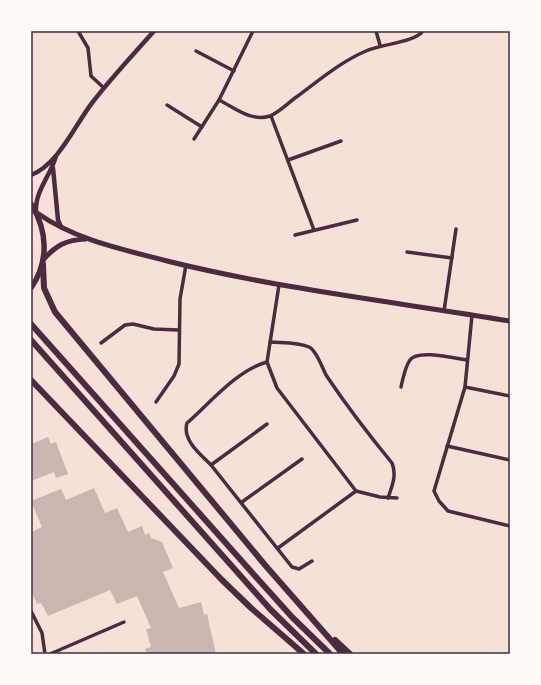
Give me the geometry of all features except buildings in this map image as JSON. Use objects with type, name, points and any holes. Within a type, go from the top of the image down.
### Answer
[{"type":"highway","points":[[31,204],[36,212],[44,238],[44,288],[55,312],[343,654]]},
{"type":"highway","points":[[31,288],[43,262]]},
{"type":"highway","points":[[31,324],[276,600],[330,654]]},
{"type":"highway","points":[[31,340],[270,609],[316,654]]},
{"type":"highway","points":[[31,380],[222,579],[251,608],[304,654]]},
{"type":"highway","points":[[316,623],[350,654]]},
{"type":"main road","points":[[31,175],[46,166],[104,88],[154,31]]},
{"type":"main road","points":[[57,153],[54,166],[40,191],[36,202],[36,212],[61,227],[87,239],[186,266],[279,285],[510,321]]},
{"type":"main road","points":[[54,166],[57,214],[61,227]]},
{"type":"main road","points":[[43,262],[61,244],[67,241],[87,239]]},
{"type":"street","points":[[78,31],[88,48],[91,76],[104,88]]},
{"type":"street","points":[[194,139],[219,100],[253,31]]},
{"type":"street","points":[[376,31],[380,45]]},
{"type":"street","points":[[219,100],[249,116],[258,118],[271,116],[344,64],[365,51],[380,45],[411,38],[423,31]]},
{"type":"street","points":[[196,51],[234,71]]},
{"type":"street","points":[[167,105],[202,127]]},
{"type":"street","points":[[271,116],[314,230]]},
{"type":"street","points":[[288,160],[342,141]]},
{"type":"street","points":[[296,234],[357,220]]},
{"type":"street","points":[[444,311],[456,229]]},
{"type":"street","points":[[407,252],[452,258]]},
{"type":"street","points":[[156,402],[174,376],[179,364],[178,330],[180,299],[186,266]]},
{"type":"street","points":[[279,285],[267,362],[277,388],[356,491],[388,498],[397,498]]},
{"type":"street","points":[[472,315],[465,386],[446,446],[434,491],[439,501],[448,511],[510,526]]},
{"type":"street","points":[[101,343],[125,325],[178,330]]},
{"type":"street","points":[[270,342],[296,343],[310,347],[316,353],[319,363],[329,379],[392,463],[394,480],[388,498]]},
{"type":"street","points":[[401,387],[410,358],[418,354],[467,360]]},
{"type":"street","points":[[267,362],[251,367],[187,423],[185,429],[188,439],[242,502],[292,567],[299,569],[312,561]]},
{"type":"street","points":[[465,386],[510,396]]},
{"type":"street","points":[[211,465],[267,424]]},
{"type":"street","points":[[446,446],[510,460]]},
{"type":"street","points":[[242,502],[302,459]]},
{"type":"street","points":[[278,548],[356,491]]},
{"type":"street","points":[[31,611],[42,633],[45,654]]},
{"type":"street","points":[[50,654],[124,622]]}]
